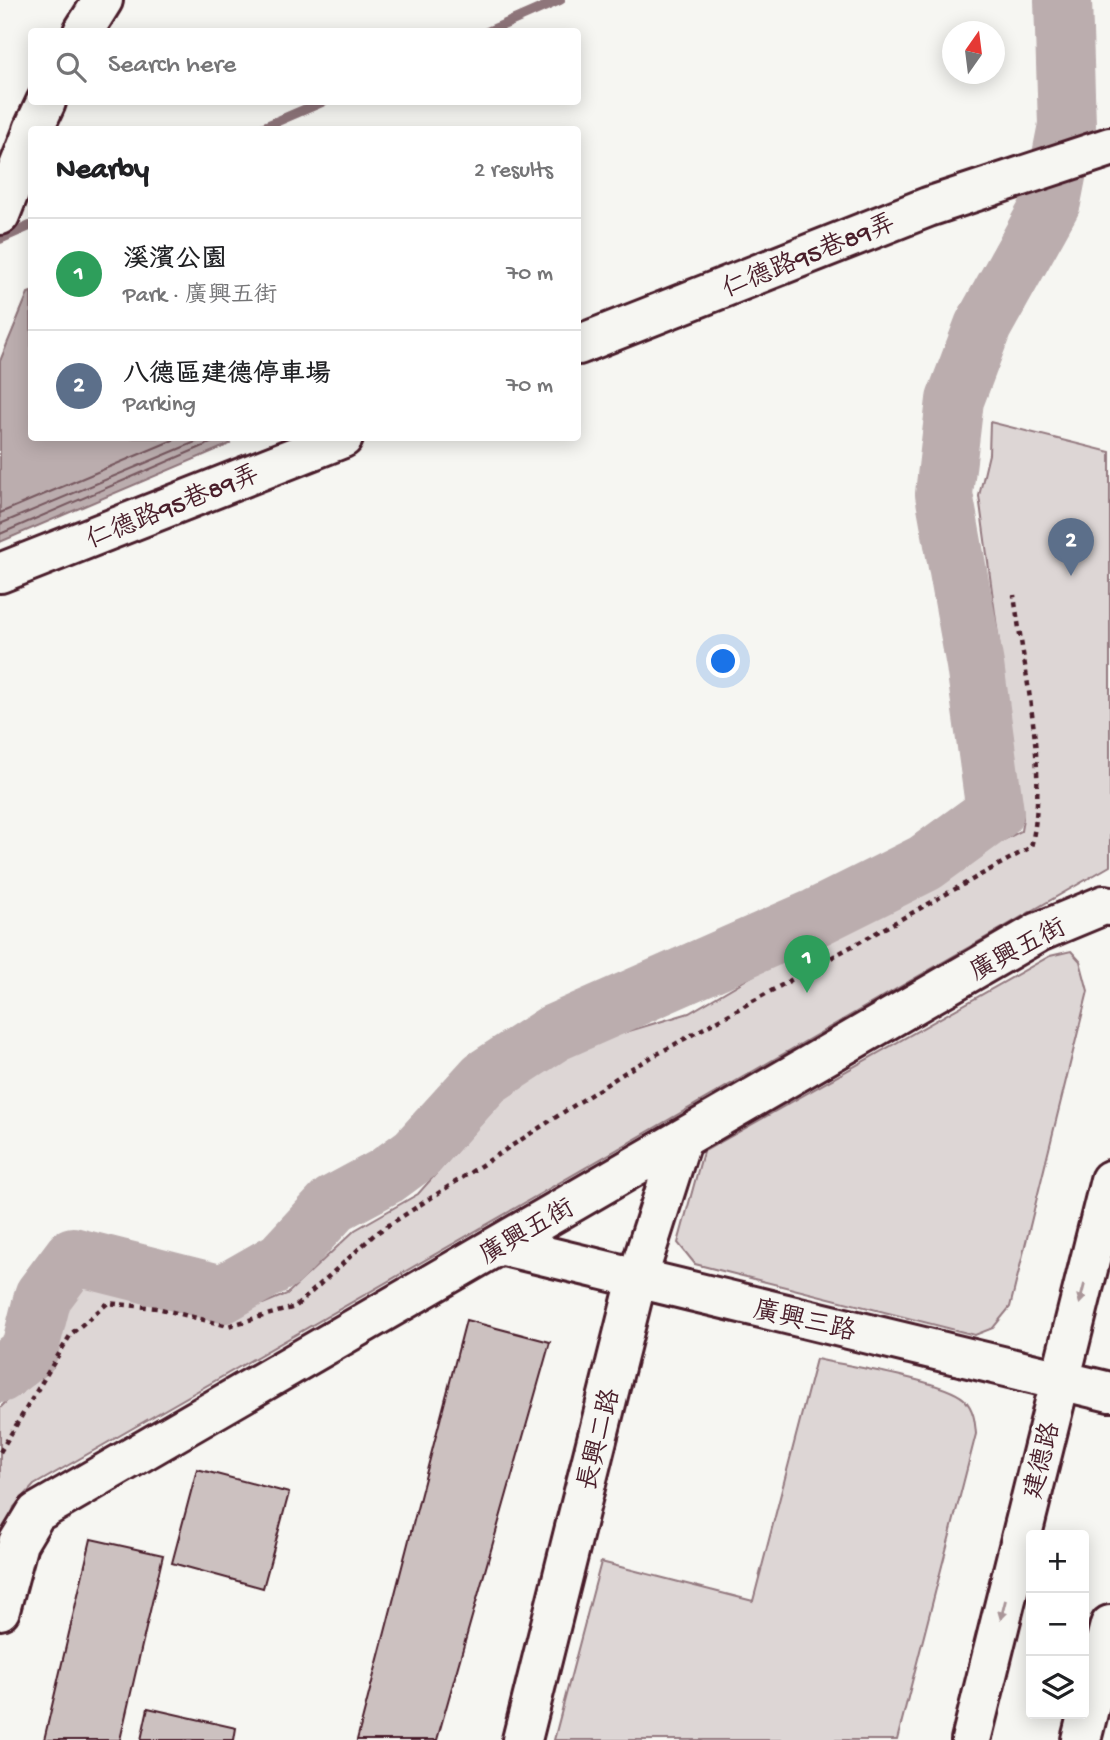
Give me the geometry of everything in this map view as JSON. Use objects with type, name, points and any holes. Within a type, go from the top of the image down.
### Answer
[{"type":"street","points":[[86,28],[103,0]]},
{"type":"street","points":[[35,126],[45,105]]},
{"type":"street","points":[[0,215],[28,142]]},
{"type":"street","name":"仁德路95巷89弄","points":[[581,344],[928,207],[1107,148]]},
{"type":"street","name":"仁德路95巷89弄","points":[[0,573],[335,441]]},
{"type":"street","name":"廣興五街","points":[[0,1610],[18,1543],[36,1513],[1040,932],[1104,905],[1110,906]]},
{"type":"street","name":"長興二路","points":[[522,1740],[637,1279],[681,1141]]},
{"type":"street","name":"建德路","points":[[971,1740],[1110,1180]]},
{"type":"street","name":"廣興三路","points":[[500,1245],[1110,1392]]},
{"type":"street","points":[[1081,1740],[1110,1625]]},
{"type":"path","points":[[0,1452],[71,1334],[108,1303],[156,1308],[228,1326],[295,1307],[375,1234],[632,1068],[1031,848],[1038,819],[1034,745],[1014,595]]},
{"type":"shaded area","points":[[990,422],[1110,452],[1110,866],[34,1485],[14,1507],[0,1550],[0,1408],[31,1375],[43,1357],[52,1336],[61,1291],[68,1277],[85,1275],[204,1304],[263,1304],[287,1294],[355,1230],[418,1194],[519,1081],[550,1059],[579,1046],[689,1013],[759,972],[860,898],[904,891],[1021,831],[1023,818],[979,496],[989,454]]},
{"type":"shaded area","points":[[1071,951],[1080,961],[1088,991],[1010,1307],[993,1328],[975,1335],[695,1264],[678,1243],[703,1152],[1050,956]]},
{"type":"shaded area","points":[[816,1359],[916,1380],[953,1392],[967,1403],[974,1420],[976,1434],[897,1740],[554,1740],[601,1562],[753,1601]]},
{"type":"water","points":[[28,293],[28,441],[229,441],[230,444],[0,542],[0,361]]},
{"type":"building","points":[[466,1320],[550,1342],[437,1740],[357,1740]]},
{"type":"building","points":[[197,1469],[289,1493],[263,1588],[172,1563]]},
{"type":"building","points":[[91,1539],[163,1555],[120,1740],[44,1740]]},
{"type":"building","points":[[148,1708],[236,1728],[234,1740],[141,1740]]},
{"type":"waterway","points":[[496,28],[560,0]]},
{"type":"waterway","points":[[0,1374],[29,1352],[43,1296],[73,1256],[223,1294],[282,1260],[334,1204],[386,1176],[416,1154],[485,1078],[554,1033],[817,917],[925,863],[995,812],[975,665],[944,494],[955,400],[983,326],[1052,202],[1067,125],[1063,0]]},
{"type":"waterway","points":[[266,126],[315,105]]},
{"type":"waterway","points":[[0,239],[28,227]]},
{"type":"place","name":"八德區建德停車場","points":[[1071,576]]},
{"type":"place","name":"溪濱公園","points":[[807,993]]}]
